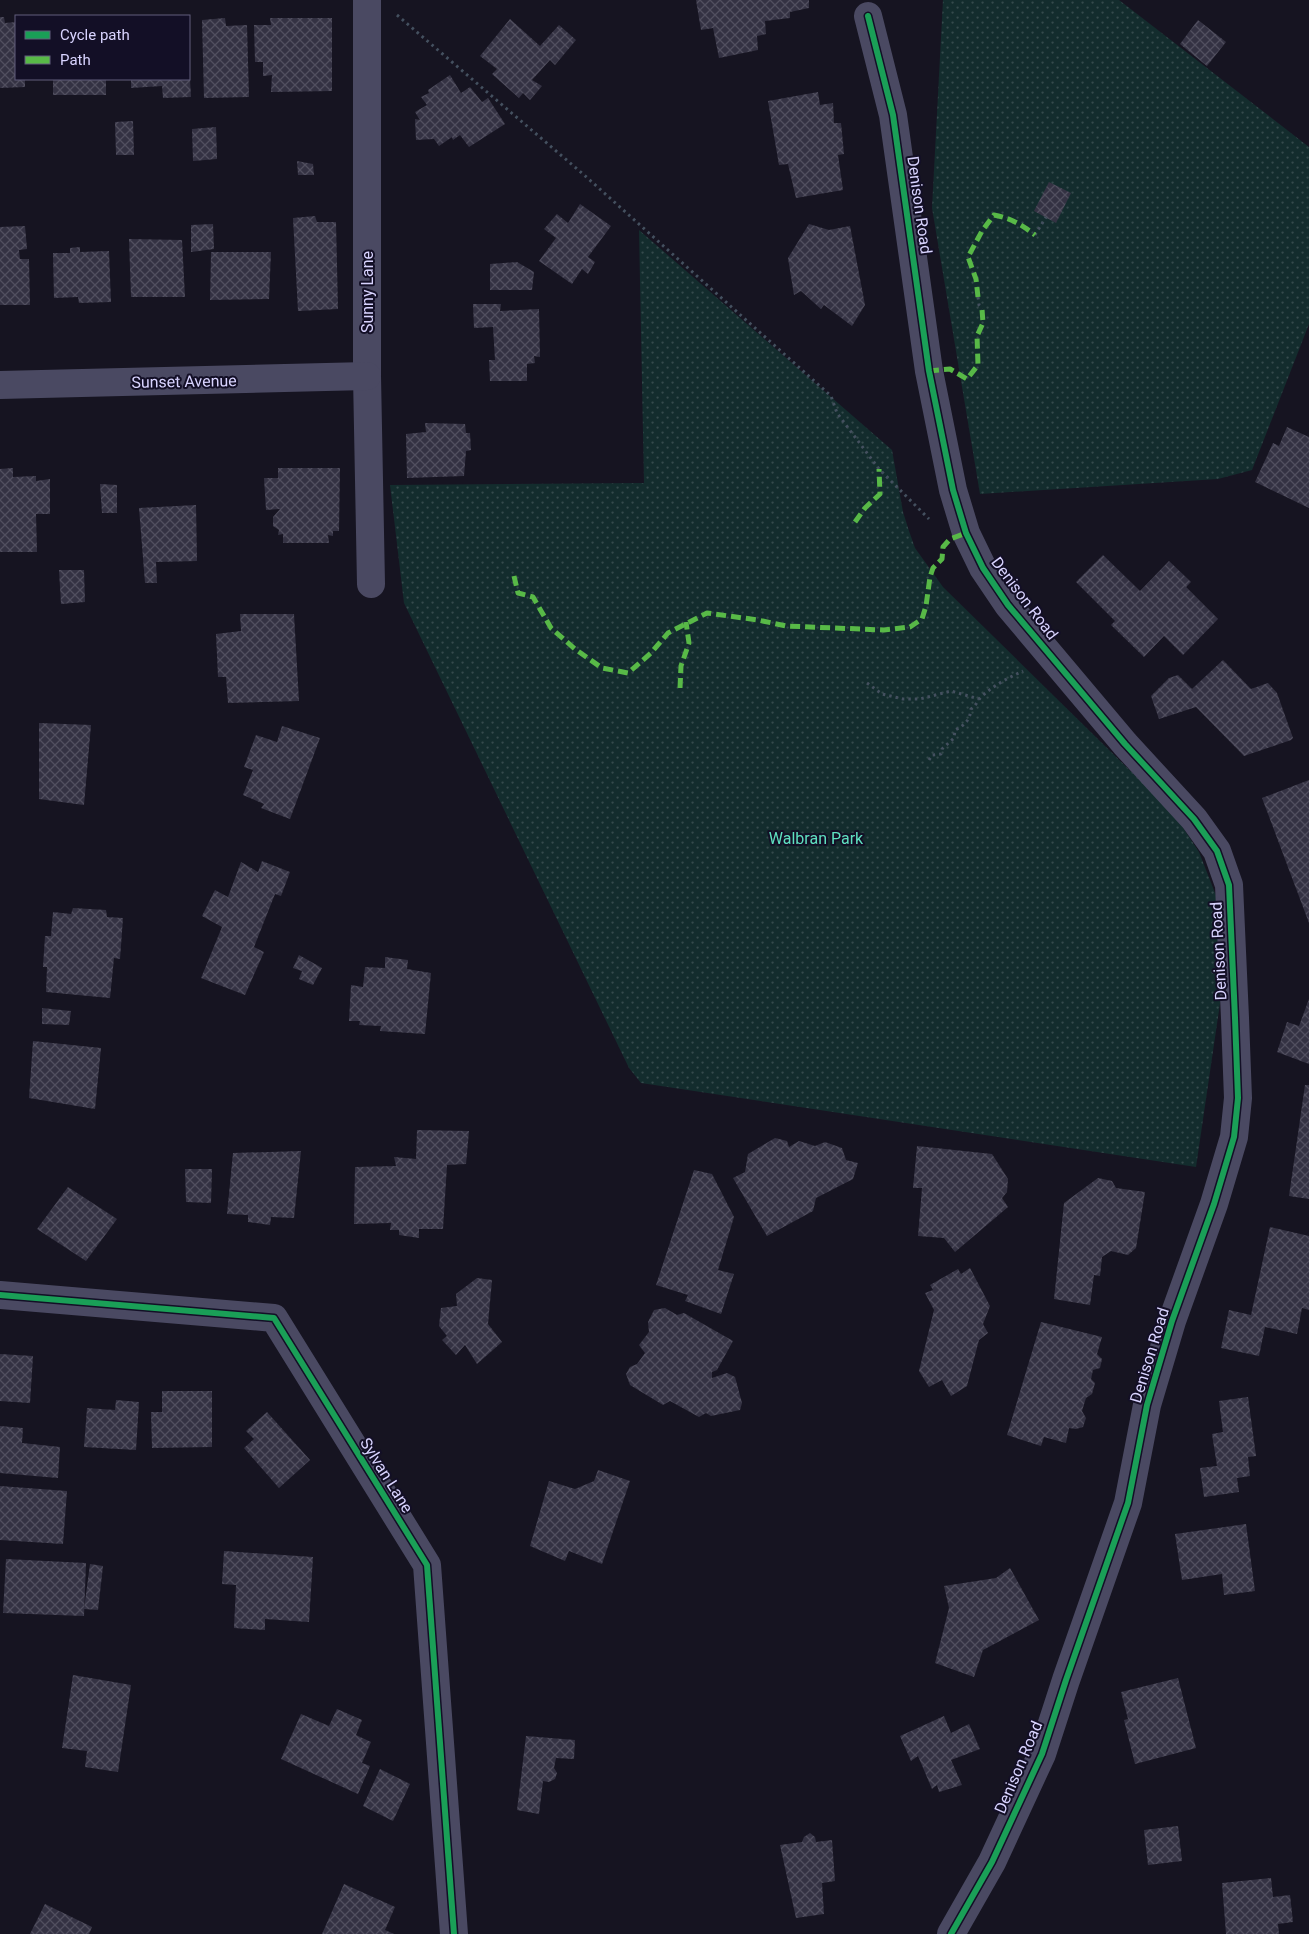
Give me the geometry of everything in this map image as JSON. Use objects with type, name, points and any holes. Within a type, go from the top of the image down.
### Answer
[{"type":"street","name":"Sunny Lane","points":[[371,584],[368,376],[378,4]]},
{"type":"street","name":"Denison Road","points":[[868,16],[893,115],[929,371],[953,490],[966,533],[983,568],[1008,604],[1126,744],[1194,820],[1217,851],[1229,886],[1238,1098],[1234,1136],[1214,1204],[1172,1321],[1147,1405],[1128,1503],[1042,1754],[992,1862],[951,1934]]},
{"type":"street","name":"Sunset Avenue","points":[[0,385],[368,376]]},
{"type":"street","name":"Sylvan Lane","points":[[0,1295],[274,1318],[427,1565],[454,1934]]},
{"type":"path","points":[[378,4],[583,174],[831,396],[837,413],[879,469],[934,524],[966,533]]},
{"type":"path","points":[[1035,236],[1046,217]]},
{"type":"path","points":[[978,297],[982,310]]},
{"type":"path","points":[[929,760],[932,754],[941,754],[942,750],[954,738],[955,730],[963,726],[970,718],[971,709],[976,706],[979,699],[999,682],[1030,668]]},
{"type":"path","points":[[867,683],[882,694],[903,699],[920,699],[952,691],[979,699]]},
{"type":"green space","points":[[943,0],[1119,0],[1309,147],[1309,324],[1252,470],[1218,479],[980,494],[932,208]]},
{"type":"green space","name":"Walbran Park","points":[[639,230],[892,450],[903,512],[915,548],[943,587],[1174,814],[1199,852],[1217,898],[1223,983],[1196,1167],[641,1083],[629,1068],[404,603],[390,485],[644,483]]},
{"type":"building","points":[[696,0],[809,0],[809,8],[790,12],[790,18],[765,21],[766,34],[757,36],[758,50],[719,58],[713,28],[701,30]]},
{"type":"building","points":[[0,17],[4,17],[5,23],[15,22],[15,80],[25,80],[25,87],[0,88]]},
{"type":"building","points":[[225,18],[226,26],[247,25],[249,97],[204,98],[202,20]]},
{"type":"building","points":[[270,18],[332,18],[332,91],[271,92],[272,75],[263,76],[263,62],[255,62],[254,25],[271,25]]},
{"type":"building","points":[[510,19],[540,46],[559,25],[576,40],[555,65],[550,60],[532,80],[542,86],[530,100],[523,93],[519,98],[492,74],[497,69],[480,56]]},
{"type":"building","points":[[1198,20],[1226,42],[1207,66],[1180,44]]},
{"type":"building","points":[[450,75],[461,93],[470,87],[482,102],[488,98],[505,124],[469,147],[460,135],[453,140],[452,137],[439,146],[434,139],[416,140],[415,119],[420,120],[415,112],[427,105],[421,97],[429,93],[428,90]]},
{"type":"building","points":[[190,79],[191,97],[163,98],[162,86],[131,88],[131,80]]},
{"type":"building","points":[[53,80],[106,80],[106,95],[53,95]]},
{"type":"building","points":[[818,92],[820,105],[833,103],[834,123],[841,123],[844,154],[838,155],[843,190],[796,198],[788,164],[779,165],[768,101]]},
{"type":"building","points":[[133,121],[134,155],[116,155],[115,122]]},
{"type":"building","points":[[216,127],[217,159],[193,161],[192,129]]},
{"type":"building","points":[[297,161],[313,164],[314,175],[298,175]]},
{"type":"building","points":[[1049,182],[1071,193],[1056,223],[1034,211]]},
{"type":"building","points":[[580,204],[611,226],[588,257],[595,262],[588,274],[582,269],[572,284],[539,261],[556,238],[544,229],[557,214],[568,223]]},
{"type":"building","points":[[315,216],[317,222],[336,222],[338,309],[298,311],[293,218]]},
{"type":"building","points":[[213,224],[214,249],[191,252],[191,225]]},
{"type":"building","points":[[809,224],[829,230],[850,226],[865,305],[852,326],[824,305],[821,309],[801,291],[794,295],[788,258]]},
{"type":"building","points":[[25,226],[27,249],[19,250],[20,259],[29,259],[30,305],[0,305],[0,227]]},
{"type":"building","points":[[129,239],[182,240],[185,297],[131,297]]},
{"type":"building","points":[[80,247],[80,252],[109,251],[111,302],[79,303],[78,297],[54,298],[53,253],[70,253],[70,248]]},
{"type":"building","points":[[211,252],[271,252],[269,299],[210,300]]},
{"type":"building","points":[[517,262],[534,272],[532,290],[490,290],[490,264]]},
{"type":"building","points":[[473,304],[501,304],[500,311],[539,309],[540,357],[534,356],[535,363],[527,364],[527,381],[490,381],[489,360],[495,360],[493,327],[474,328]]},
{"type":"building","points":[[425,423],[465,424],[466,433],[470,433],[471,450],[466,451],[464,476],[407,478],[406,434],[426,432]]},
{"type":"building","points":[[1287,427],[1309,437],[1309,508],[1255,482],[1273,443],[1279,446]]},
{"type":"building","points":[[13,468],[13,477],[36,476],[36,481],[50,479],[50,514],[36,514],[37,552],[0,552],[0,469]]},
{"type":"building","points":[[278,468],[340,468],[339,531],[333,531],[333,536],[328,535],[329,543],[283,543],[283,534],[278,535],[279,530],[273,526],[273,517],[280,509],[266,510],[264,478],[278,478]]},
{"type":"building","points":[[100,484],[117,485],[117,513],[102,513]]},
{"type":"building","points":[[196,505],[197,561],[156,562],[157,583],[145,583],[139,508]]},
{"type":"building","points":[[1103,555],[1140,591],[1169,561],[1191,582],[1186,587],[1218,619],[1183,655],[1164,636],[1144,657],[1111,625],[1115,621],[1076,582]]},
{"type":"building","points":[[59,570],[84,570],[85,602],[61,604]]},
{"type":"building","points":[[240,614],[294,614],[299,701],[228,703],[226,677],[218,677],[216,634],[241,631]]},
{"type":"building","points":[[1223,660],[1251,689],[1268,683],[1277,693],[1293,738],[1291,740],[1244,756],[1196,707],[1159,719],[1151,696],[1169,678],[1178,675],[1192,689]]},
{"type":"building","points":[[39,723],[91,725],[84,805],[39,799]]},
{"type":"building","points":[[282,726],[320,738],[290,819],[261,808],[264,804],[243,795],[253,770],[244,767],[256,735],[277,742]]},
{"type":"building","points":[[1309,780],[1309,923],[1262,798]]},
{"type":"building","points":[[262,861],[290,872],[281,896],[275,894],[254,947],[264,952],[245,995],[201,978],[222,927],[202,916],[215,890],[228,897],[241,862],[258,872]]},
{"type":"building","points":[[73,908],[106,910],[107,917],[123,918],[120,959],[114,958],[110,998],[46,992],[47,967],[43,967],[45,936],[51,936],[53,912],[71,914]]},
{"type":"building","points":[[299,955],[322,968],[313,985],[299,979],[302,971],[293,968]]},
{"type":"building","points":[[385,957],[408,960],[407,969],[431,973],[425,1034],[380,1031],[381,1026],[359,1025],[360,1021],[349,1021],[351,985],[363,987],[365,967],[385,968]]},
{"type":"building","points":[[1309,999],[1309,1064],[1277,1052],[1287,1022],[1299,1026]]},
{"type":"building","points":[[42,1008],[71,1011],[69,1025],[42,1024]]},
{"type":"building","points":[[33,1041],[101,1048],[95,1109],[29,1098]]},
{"type":"building","points":[[1305,1085],[1309,1085],[1309,1199],[1289,1196]]},
{"type":"building","points":[[417,1130],[469,1131],[466,1164],[447,1165],[443,1229],[419,1229],[419,1238],[399,1235],[399,1230],[390,1230],[391,1223],[354,1224],[355,1167],[396,1166],[394,1157],[416,1159]]},
{"type":"building","points":[[775,1138],[787,1141],[789,1147],[799,1141],[815,1146],[825,1142],[842,1148],[846,1160],[858,1163],[853,1179],[816,1198],[813,1211],[767,1236],[733,1178],[745,1172],[748,1154]]},
{"type":"building","points":[[917,1146],[992,1154],[1008,1179],[1007,1192],[1002,1198],[1008,1207],[955,1252],[944,1238],[918,1236],[922,1188],[913,1188]]},
{"type":"building","points":[[301,1151],[294,1218],[271,1217],[270,1225],[248,1222],[248,1215],[227,1214],[233,1153]]},
{"type":"building","points":[[185,1169],[212,1169],[211,1203],[186,1202]]},
{"type":"building","points":[[694,1170],[712,1174],[734,1217],[718,1270],[734,1274],[721,1314],[685,1301],[688,1295],[656,1285]]},
{"type":"building","points":[[1098,1178],[1112,1181],[1116,1188],[1145,1192],[1136,1248],[1128,1255],[1111,1251],[1102,1257],[1100,1276],[1094,1275],[1090,1305],[1054,1299],[1064,1203]]},
{"type":"building","points":[[68,1187],[117,1219],[86,1261],[37,1229]]},
{"type":"building","points":[[1270,1227],[1309,1236],[1309,1310],[1302,1308],[1297,1334],[1265,1327],[1259,1356],[1221,1348],[1229,1310],[1251,1315]]},
{"type":"building","points":[[970,1268],[990,1306],[983,1324],[988,1333],[979,1340],[967,1386],[951,1396],[942,1380],[929,1387],[919,1371],[934,1310],[925,1293],[933,1290],[930,1285],[958,1269],[961,1274]]},
{"type":"building","points":[[477,1278],[492,1280],[488,1324],[502,1342],[477,1364],[465,1345],[456,1355],[442,1340],[447,1336],[439,1326],[441,1308],[457,1306],[456,1294]]},
{"type":"building","points":[[665,1308],[677,1315],[684,1313],[733,1341],[717,1370],[712,1372],[712,1378],[727,1373],[735,1377],[742,1403],[740,1410],[711,1416],[706,1413],[699,1417],[670,1401],[663,1405],[630,1385],[626,1374],[630,1367],[637,1364],[645,1353],[639,1345],[649,1332],[648,1322],[654,1310]]},
{"type":"building","points":[[1041,1322],[1102,1337],[1097,1354],[1102,1359],[1100,1368],[1093,1370],[1091,1379],[1095,1383],[1092,1394],[1086,1398],[1082,1411],[1086,1418],[1083,1427],[1069,1428],[1066,1443],[1044,1437],[1041,1446],[1007,1435]]},
{"type":"building","points":[[0,1354],[33,1356],[30,1403],[0,1401]]},
{"type":"building","points":[[162,1391],[212,1391],[212,1447],[152,1448],[151,1412],[162,1412]]},
{"type":"building","points":[[1248,1397],[1256,1456],[1248,1457],[1250,1476],[1237,1478],[1239,1492],[1204,1497],[1200,1468],[1217,1466],[1212,1434],[1223,1432],[1219,1401]]},
{"type":"building","points":[[116,1400],[139,1402],[136,1450],[84,1447],[87,1408],[115,1410]]},
{"type":"building","points":[[267,1412],[310,1460],[279,1488],[244,1448],[254,1439],[246,1431]]},
{"type":"building","points":[[0,1426],[23,1428],[22,1443],[60,1447],[58,1478],[0,1473]]},
{"type":"building","points":[[598,1470],[630,1481],[602,1564],[569,1551],[565,1561],[530,1546],[549,1481],[575,1489],[594,1481]]},
{"type":"building","points":[[0,1486],[67,1491],[63,1544],[0,1540]]},
{"type":"building","points":[[1246,1524],[1255,1591],[1224,1595],[1222,1574],[1182,1580],[1175,1534]]},
{"type":"building","points":[[224,1551],[313,1557],[309,1622],[265,1619],[265,1630],[234,1628],[236,1585],[222,1584]]},
{"type":"building","points":[[6,1559],[86,1563],[84,1616],[3,1613]]},
{"type":"building","points":[[90,1564],[103,1566],[98,1610],[84,1609]]},
{"type":"building","points":[[1010,1568],[1039,1620],[983,1650],[974,1677],[935,1663],[949,1608],[944,1586],[996,1578]]},
{"type":"building","points":[[73,1675],[131,1685],[118,1772],[85,1767],[87,1751],[62,1748]]},
{"type":"building","points":[[1178,1678],[1196,1748],[1135,1764],[1124,1720],[1128,1719],[1121,1692]]},
{"type":"building","points":[[337,1709],[362,1720],[356,1735],[371,1742],[362,1763],[370,1766],[358,1794],[281,1759],[301,1714],[329,1726]]},
{"type":"building","points":[[944,1716],[951,1733],[969,1724],[980,1749],[951,1760],[962,1785],[939,1792],[937,1785],[932,1789],[918,1756],[911,1761],[900,1736]]},
{"type":"building","points":[[526,1736],[575,1740],[574,1759],[556,1758],[554,1768],[557,1773],[555,1779],[549,1782],[543,1781],[539,1814],[517,1810]]},
{"type":"building","points":[[380,1769],[410,1784],[393,1821],[363,1806]]},
{"type":"building","points":[[1178,1826],[1182,1861],[1148,1865],[1144,1830]]},
{"type":"building","points":[[810,1833],[815,1837],[816,1842],[832,1840],[835,1881],[822,1883],[824,1914],[796,1918],[780,1845],[802,1842],[804,1837]]},
{"type":"building","points":[[1271,1878],[1273,1897],[1290,1895],[1293,1922],[1278,1924],[1279,1934],[1226,1934],[1222,1883]]},
{"type":"building","points":[[344,1884],[395,1907],[385,1930],[394,1934],[322,1934]]},
{"type":"building","points":[[45,1904],[92,1927],[89,1934],[30,1934]]},
{"type":"marked path","points":[[978,297],[976,279],[968,257],[982,231],[994,215],[1016,222],[1035,235]]},
{"type":"marked path","points":[[929,371],[950,369],[967,379],[978,365],[977,336],[983,323],[982,309]]},
{"type":"marked path","points":[[855,522],[865,508],[880,494],[879,469]]},
{"type":"marked path","points":[[514,576],[518,593],[533,597],[551,628],[575,649],[602,668],[628,673],[651,653],[668,633],[707,613],[786,626],[884,630],[910,627],[922,619],[930,577],[933,568],[942,559],[943,547],[950,539],[966,533]]},
{"type":"marked path","points":[[680,688],[681,666],[689,643],[686,622]]},
{"type":"cycle path","points":[[868,16],[893,115],[929,371],[953,490],[966,533],[983,568],[1008,605],[1125,744],[1194,819],[1217,851],[1229,885],[1235,1018],[1238,1098],[1234,1137],[1214,1204],[1172,1321],[1147,1405],[1128,1503],[1042,1754],[992,1862],[951,1934]]},
{"type":"cycle path","points":[[0,1295],[274,1318],[427,1565],[454,1934]]}]
